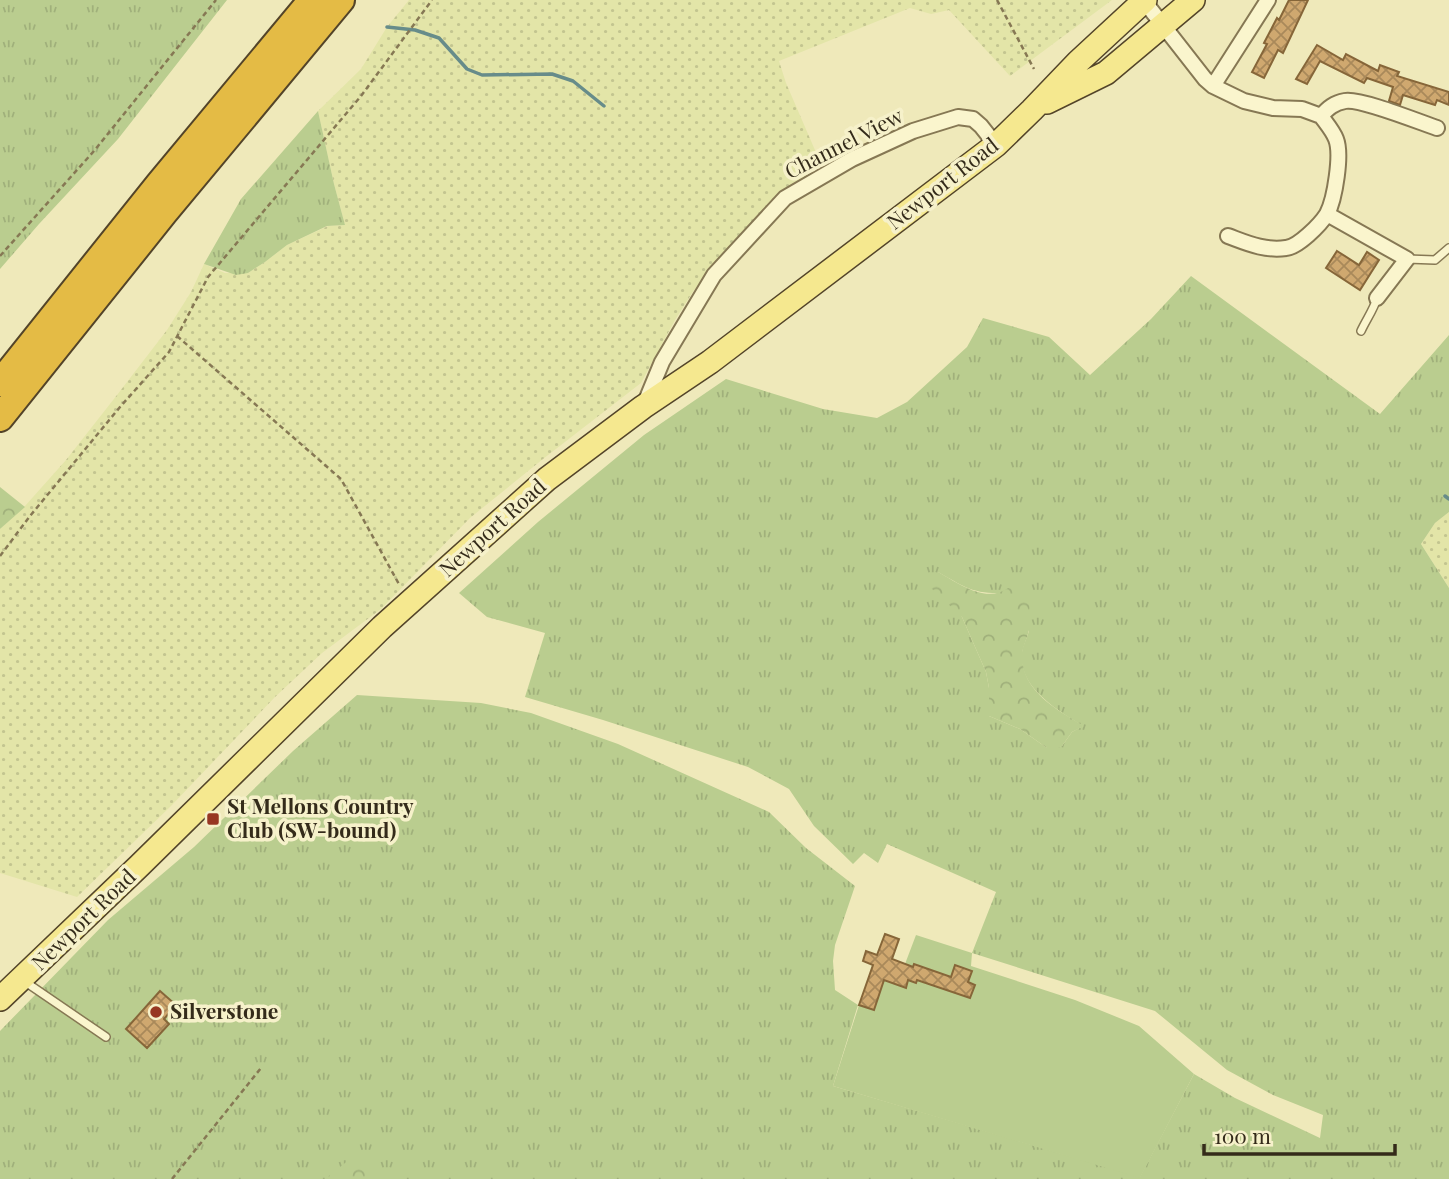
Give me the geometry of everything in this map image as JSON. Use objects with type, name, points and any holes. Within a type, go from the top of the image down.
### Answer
[{"type":"highway","points":[[0,383],[168,173],[312,0]]},
{"type":"highway","points":[[0,418],[163,213],[341,0]]},
{"type":"main road","name":"Newport Road","points":[[1032,110],[1106,73],[1193,0]]},
{"type":"main road","name":"Newport Road","points":[[0,999],[356,652],[547,479],[643,407],[710,362],[996,145],[1078,62],[1144,1]]},
{"type":"street","points":[[1213,86],[1268,0]]},
{"type":"street","points":[[1144,1],[1213,86],[1244,102],[1273,108],[1302,109],[1321,116],[1337,140],[1338,168],[1332,197],[1327,214],[1311,233],[1289,248],[1261,248],[1228,236]]},
{"type":"street","points":[[1321,116],[1330,106],[1348,100],[1437,128]]},
{"type":"street","name":"Channel View","points":[[643,407],[662,362],[714,275],[785,198],[852,159],[913,131],[958,117],[973,119],[996,145]]},
{"type":"street","points":[[1327,214],[1407,259],[1377,298]]},
{"type":"lane","points":[[1407,259],[1435,260],[1449,248]]},
{"type":"lane","points":[[1361,331],[1377,298]]},
{"type":"lane","points":[[21,979],[106,1037]]},
{"type":"path","points":[[0,256],[94,151],[216,0]]},
{"type":"path","points":[[0,556],[120,407],[169,352],[208,277],[361,96],[432,0]]},
{"type":"path","points":[[997,0],[1034,69]]},
{"type":"path","points":[[0,245],[5,250]]},
{"type":"path","points":[[177,336],[341,478],[409,603]]},
{"type":"path","points":[[172,1179],[261,1068]]},
{"type":"green space","points":[[0,0],[227,0],[118,139],[0,269]]},
{"type":"green space","points":[[409,0],[1112,0],[1010,76],[949,10],[931,14],[910,8],[779,61],[821,164],[762,211],[694,290],[641,383],[470,518],[381,609],[322,653],[275,697],[171,806],[77,897],[0,873],[0,529],[25,506],[66,460],[117,395],[167,330],[191,292],[204,264],[225,273],[248,273],[287,245],[328,226],[345,225],[318,111],[361,69],[387,27]]},
{"type":"green space","points":[[318,111],[345,225],[327,226],[287,245],[248,273],[236,275],[204,264],[241,199]]},
{"type":"green space","points":[[1191,276],[1380,414],[1449,335],[1449,512],[1435,523],[1421,544],[1449,588],[1449,1179],[0,1179],[0,1031],[108,920],[194,847],[293,751],[357,695],[481,703],[531,713],[618,744],[769,812],[806,848],[855,886],[835,945],[833,961],[835,990],[858,1005],[833,1086],[1140,1177],[1194,1074],[1235,1098],[1320,1138],[1323,1115],[1273,1095],[1227,1070],[1155,1011],[972,953],[996,892],[887,844],[878,863],[864,853],[853,864],[814,826],[789,789],[748,767],[525,697],[545,633],[487,617],[459,593],[538,522],[644,435],[726,379],[823,409],[877,418],[907,402],[967,347],[983,318],[1049,337],[1090,375],[1151,319]],"holes":[[[938,572],[975,590],[1002,593],[1029,631],[1022,652],[1022,665],[1026,676],[1033,687],[1052,705],[1083,726],[1072,732],[1062,746],[1047,748],[1020,729],[989,716],[986,672],[962,617]]]},
{"type":"green space","points":[[0,487],[25,507],[0,529]]},
{"type":"green space","points":[[1449,512],[1449,588],[1421,544],[1435,523]]},
{"type":"green space","points":[[938,572],[981,593],[991,594],[1008,588],[1030,592],[1029,630],[1022,656],[1028,679],[1043,698],[1084,726],[1072,732],[1062,746],[1054,750],[1047,748],[1020,729],[989,716],[986,672],[962,617],[929,586]]},
{"type":"green space","points":[[916,935],[972,953],[971,966],[1075,1000],[1139,1026],[1194,1074],[1140,1178],[833,1086],[859,1005],[874,1010],[884,980],[905,988],[908,980],[916,983],[917,980],[970,998],[974,985],[915,964],[913,967],[905,964]]},
{"type":"green space","points":[[350,1160],[381,1179],[325,1179]]},
{"type":"building","points":[[1289,0],[1308,0],[1283,53],[1278,50],[1264,78],[1252,72],[1267,44],[1264,43]]},
{"type":"building","points":[[1317,45],[1343,60],[1346,54],[1378,71],[1380,65],[1399,72],[1397,76],[1449,92],[1449,105],[1437,100],[1435,105],[1403,95],[1400,105],[1389,101],[1393,87],[1367,78],[1364,83],[1320,61],[1307,84],[1296,79]]},
{"type":"building","points":[[1337,251],[1359,265],[1367,252],[1379,260],[1360,290],[1326,268]]},
{"type":"building","points":[[885,934],[899,939],[892,959],[951,977],[955,965],[972,971],[968,982],[975,985],[970,998],[917,980],[916,983],[908,980],[906,988],[884,980],[874,1010],[859,1005],[873,965],[863,961],[866,951],[877,955]]},
{"type":"building","name":"Silverstone","points":[[160,991],[176,1005],[164,1019],[169,1024],[147,1048],[126,1029]]},
{"type":"waterway","points":[[387,27],[415,30],[439,38],[467,69],[482,75],[552,74],[573,81],[604,106]]},
{"type":"waterway","points":[[1445,496],[1449,499]]},
{"type":"place","name":"St Mellons Country Club (SW-bound)","points":[[213,819]]},
{"type":"place","name":"Silverstone","points":[[156,1012]]}]
